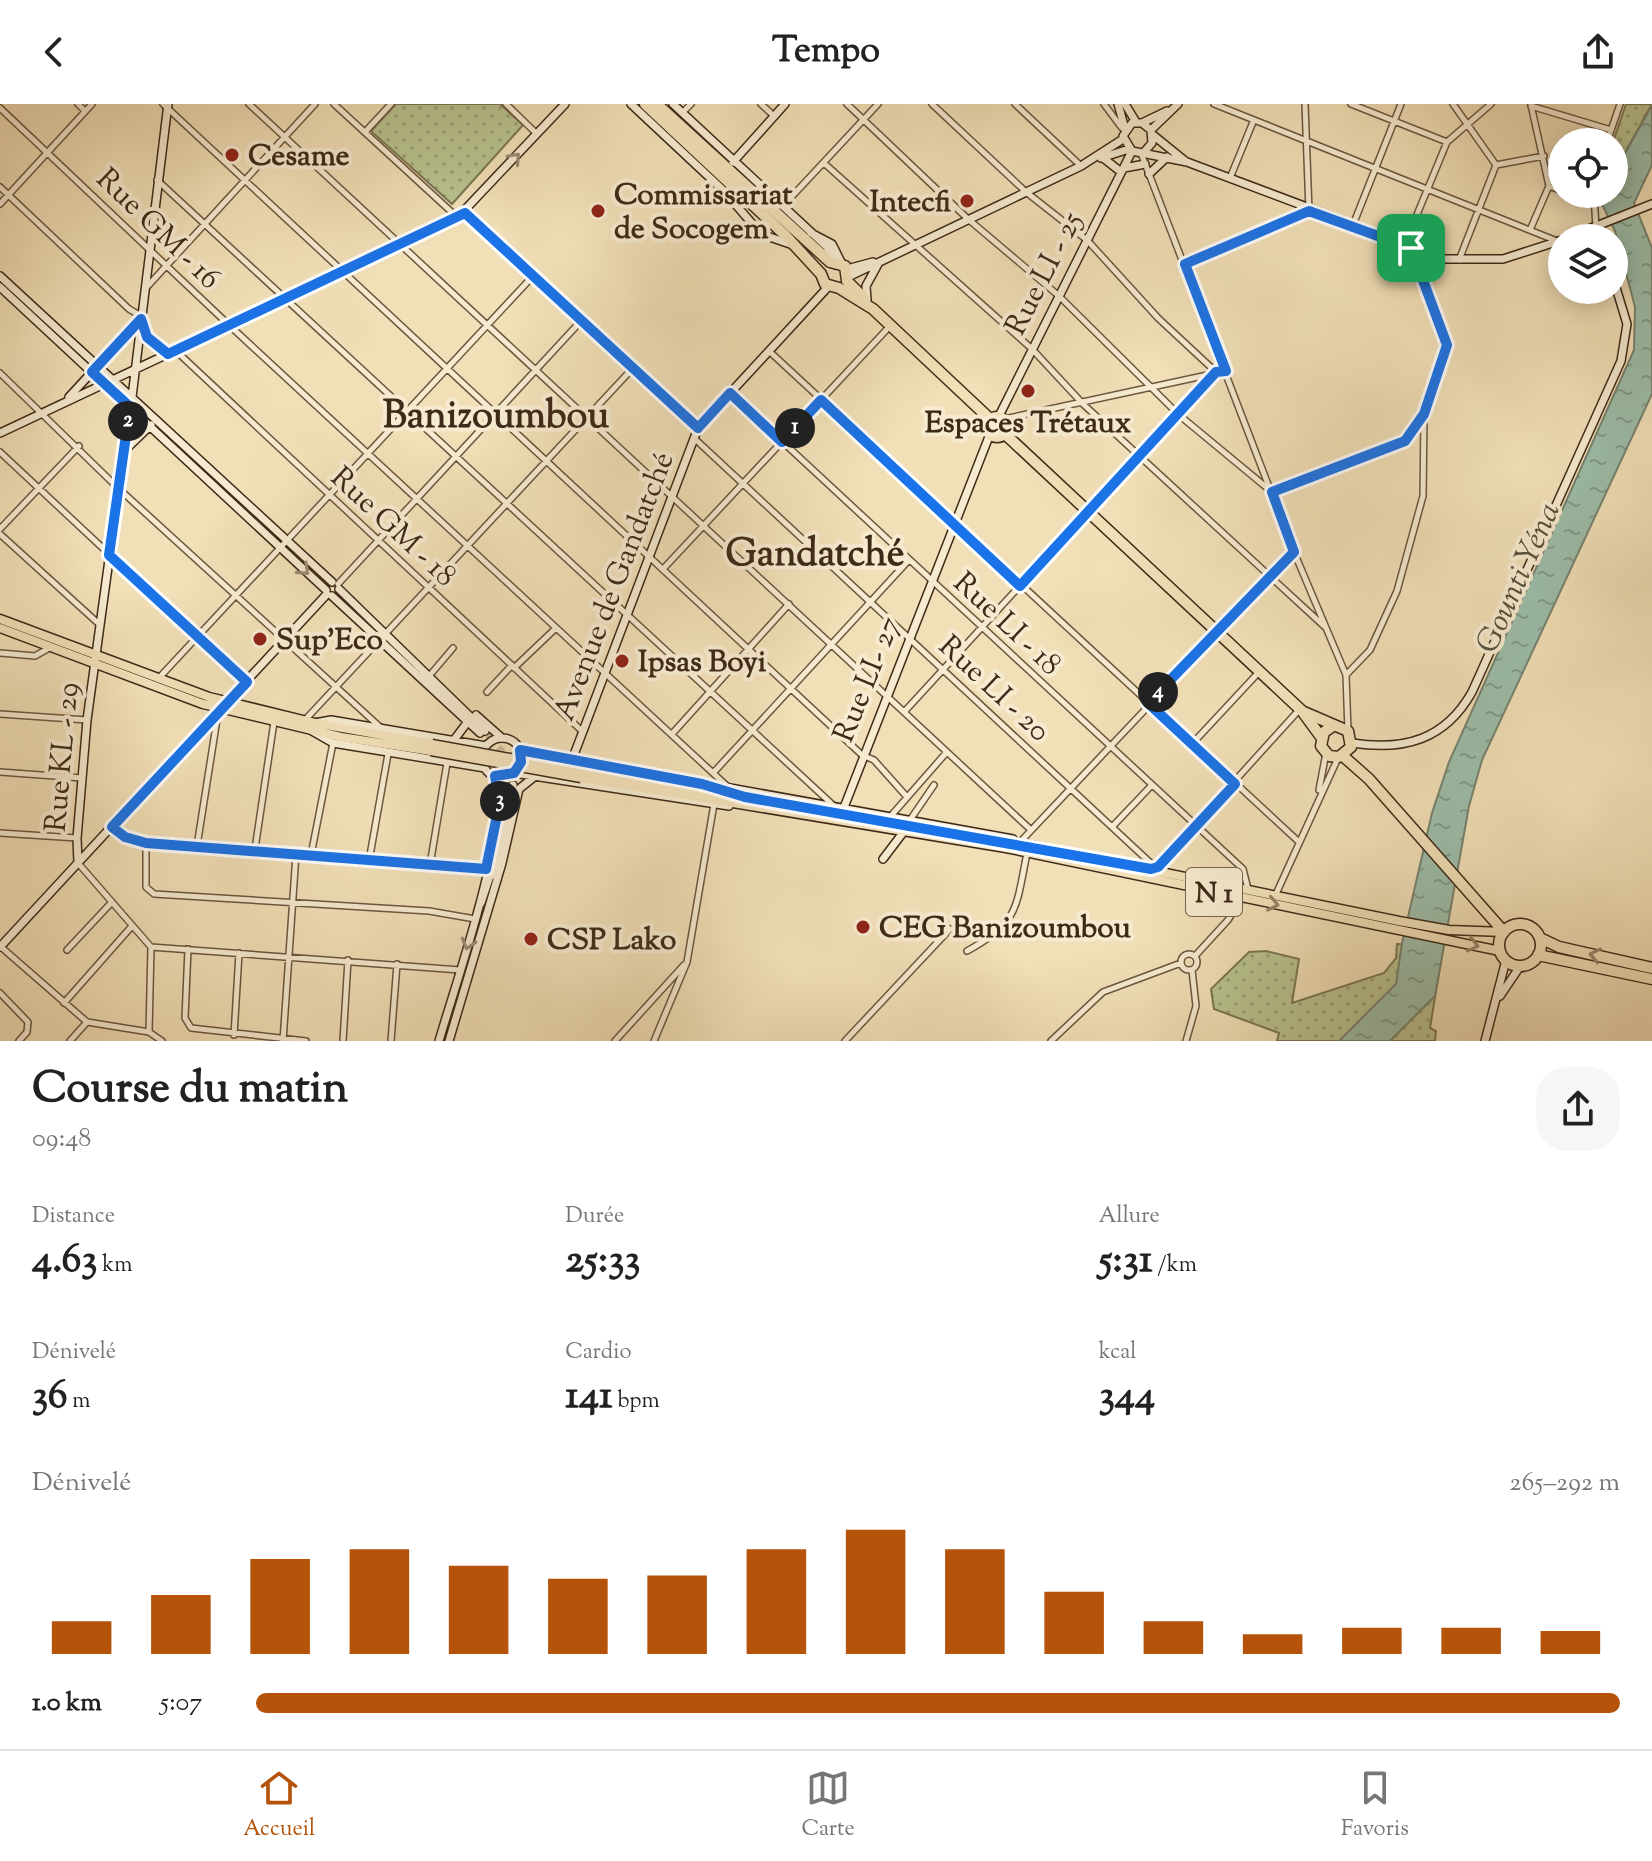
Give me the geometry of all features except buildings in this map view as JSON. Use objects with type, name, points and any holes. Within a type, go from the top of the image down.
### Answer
[{"type":"highway","points":[[645,104],[795,245],[821,274],[839,274]]},
{"type":"highway","points":[[657,104],[891,325],[1007,425],[1005,434]]},
{"type":"highway","points":[[998,418],[987,428],[990,434],[999,437],[1005,434]]},
{"type":"highway","points":[[1005,434],[1301,710],[1321,737],[1326,753],[1341,757],[1369,779],[1508,929]]},
{"type":"highway","points":[[1301,710],[1340,728],[1369,779]]},
{"type":"highway","points":[[1321,737],[1340,728]]},
{"type":"highway","points":[[1341,757],[1352,745]]},
{"type":"highway","points":[[1508,929],[1529,926],[1540,938],[1559,947],[1652,968]]},
{"type":"highway","points":[[1508,929],[1503,956],[1521,965],[1531,962],[1538,955],[1540,938]]},
{"type":"highway","points":[[1538,955],[1652,979]]},
{"type":"main road","points":[[0,619],[95,661],[222,708],[275,721],[1007,844],[1031,851],[1154,868],[1276,894]]},
{"type":"main road","points":[[0,628],[51,647],[158,679],[222,708],[305,720],[312,726]]},
{"type":"main road","points":[[581,774],[745,797],[815,812]]},
{"type":"main road","points":[[702,784],[745,797]]},
{"type":"main road","points":[[766,811],[815,812]]},
{"type":"main road","name":"N 1","points":[[1031,851],[1242,898],[1398,926]]},
{"type":"main road","name":"N 1","points":[[1276,894],[1398,926]]},
{"type":"main road","points":[[1398,926],[1449,930],[1508,929]]},
{"type":"main road","points":[[1398,926],[1503,956]]},
{"type":"street","points":[[78,104],[85,111]]},
{"type":"street","points":[[0,204],[92,104]]},
{"type":"street","points":[[249,104],[534,372],[789,604],[885,698],[905,711],[1031,830]]},
{"type":"street","points":[[144,290],[315,104]]},
{"type":"street","points":[[334,104],[533,276],[698,428]]},
{"type":"street","points":[[365,132],[391,104]]},
{"type":"street","points":[[506,104],[537,134]]},
{"type":"street","points":[[0,433],[461,215],[565,104]]},
{"type":"street","points":[[631,104],[724,191],[761,234],[795,245]]},
{"type":"street","points":[[673,104],[809,233],[827,240],[839,274],[883,260],[1091,161],[1136,151],[1187,162],[1309,211],[1408,247],[1459,261],[1503,259],[1548,245]]},
{"type":"street","points":[[682,113],[691,104]]},
{"type":"street","points":[[761,104],[774,116]]},
{"type":"street","points":[[733,162],[785,104]]},
{"type":"street","points":[[847,104],[968,219],[1059,296],[1179,415],[1272,492]]},
{"type":"street","points":[[781,207],[825,164],[878,104]]},
{"type":"street","points":[[932,104],[1026,192],[1087,240],[1158,318],[1216,372]]},
{"type":"street","points":[[1015,104],[1081,166]]},
{"type":"street","points":[[1104,104],[1145,164],[1294,552],[1346,675],[1349,704],[1340,728]]},
{"type":"street","points":[[1118,104],[1124,134]]},
{"type":"street","points":[[1125,104],[1139,122],[1187,162]]},
{"type":"street","points":[[1214,104],[1306,143],[1548,236]]},
{"type":"street","points":[[1305,104],[1309,211]]},
{"type":"street","points":[[1351,104],[1447,142]]},
{"type":"street","points":[[1353,226],[1401,104]]},
{"type":"street","points":[[1453,104],[1496,165]]},
{"type":"street","points":[[1272,492],[1405,441],[1424,414],[1447,345],[1408,247],[1447,142],[1491,104]]},
{"type":"street","points":[[1612,128],[1620,104]]},
{"type":"street","points":[[166,105],[862,755],[880,765],[907,797]]},
{"type":"street","points":[[132,397],[166,105]]},
{"type":"street","points":[[1529,105],[1604,128]]},
{"type":"street","points":[[1529,105],[1548,180]]},
{"type":"street","points":[[1091,161],[1139,122],[1176,106]]},
{"type":"street","name":"Rue LI - 25","points":[[998,418],[1122,170],[1176,106]]},
{"type":"street","name":"Rue GM - 16","points":[[0,108],[229,325],[731,790]]},
{"type":"street","points":[[1230,179],[1253,122]]},
{"type":"street","points":[[1496,165],[1544,156]]},
{"type":"street","points":[[1102,157],[1122,170],[1145,164]]},
{"type":"street","points":[[1149,174],[1167,157]]},
{"type":"street","points":[[825,164],[1032,349],[1083,404],[1325,627]]},
{"type":"street","points":[[1459,261],[1496,165]]},
{"type":"street","points":[[157,180],[287,297],[708,692],[840,810]]},
{"type":"street","points":[[0,187],[141,319],[152,344],[172,352]]},
{"type":"street","points":[[1530,230],[1548,188]]},
{"type":"street","points":[[1605,224],[1652,204]]},
{"type":"street","points":[[1185,264],[1309,211]]},
{"type":"street","points":[[870,305],[866,286],[871,273],[883,260]]},
{"type":"street","name":"Avenue de Gandatché","points":[[572,760],[698,428],[839,274]]},
{"type":"street","points":[[0,276],[113,378],[153,423],[328,593],[430,675],[483,732],[432,689]]},
{"type":"street","points":[[158,679],[533,276]]},
{"type":"street","points":[[0,287],[130,407],[153,423],[336,585],[487,745]]},
{"type":"street","points":[[1352,745],[1379,747],[1423,740],[1447,725],[1472,692],[1621,361],[1627,324],[1621,304]]},
{"type":"street","points":[[65,402],[141,319]]},
{"type":"street","points":[[162,1041],[149,1032],[87,1022],[0,947],[582,320]]},
{"type":"street","points":[[664,568],[891,325]]},
{"type":"street","points":[[769,351],[1299,842]]},
{"type":"street","name":"Rue GM - 18","points":[[172,352],[583,732]]},
{"type":"street","points":[[305,720],[633,368]]},
{"type":"street","points":[[998,418],[1083,404],[1226,371]]},
{"type":"street","points":[[905,711],[1216,372]]},
{"type":"street","points":[[0,373],[79,446],[118,488],[384,730]]},
{"type":"street","name":"Rue LI - 18","points":[[730,393],[1243,869],[1248,889]]},
{"type":"street","name":"Rue KL - 29","points":[[78,863],[77,838],[87,720],[130,407]]},
{"type":"street","points":[[1346,675],[1370,650],[1397,591],[1423,496],[1424,414]]},
{"type":"street","points":[[122,454],[153,423]]},
{"type":"street","name":"Rue LI- 27","points":[[840,810],[990,434]]},
{"type":"street","name":"Rue LI - 20","points":[[695,439],[1154,868]]},
{"type":"street","points":[[79,446],[37,487],[0,531],[100,625]]},
{"type":"street","points":[[0,452],[247,682]]},
{"type":"street","points":[[1022,840],[1216,631],[1294,552]]},
{"type":"street","points":[[714,773],[908,561]]},
{"type":"street","points":[[328,593],[336,585]]},
{"type":"street","points":[[672,734],[789,604]]},
{"type":"street","points":[[487,692],[556,628]]},
{"type":"street","points":[[0,653],[35,656],[51,647]]},
{"type":"street","points":[[430,675],[453,648]]},
{"type":"street","points":[[1192,744],[1260,671]]},
{"type":"street","points":[[440,685],[502,738],[513,741],[520,750],[521,762],[514,773],[489,908],[449,1041]]},
{"type":"street","points":[[197,846],[222,708]]},
{"type":"street","points":[[1154,868],[1301,710]]},
{"type":"street","points":[[0,714],[87,720]]},
{"type":"street","points":[[312,726],[331,720],[487,745],[502,738]]},
{"type":"street","points":[[255,849],[275,721]]},
{"type":"street","points":[[454,740],[466,724]]},
{"type":"street","points":[[312,726],[333,743],[485,768],[495,776],[500,801],[479,906],[439,1041]]},
{"type":"street","points":[[311,855],[333,743]]},
{"type":"street","points":[[485,768],[482,755],[487,745]]},
{"type":"street","points":[[520,750],[840,810],[1022,840],[1031,851],[1012,916],[996,935],[967,951]]},
{"type":"street","points":[[890,817],[946,753]]},
{"type":"street","points":[[1318,799],[1326,753]]},
{"type":"street","points":[[369,861],[388,754]]},
{"type":"street","points":[[1276,894],[1318,799],[1341,757]]},
{"type":"street","points":[[430,865],[447,763]]},
{"type":"street","points":[[0,772],[82,778]]},
{"type":"street","points":[[495,776],[514,773]]},
{"type":"street","name":"N 1","points":[[514,773],[902,834],[1031,851]]},
{"type":"street","points":[[513,786],[534,777]]},
{"type":"street","points":[[910,820],[934,785]]},
{"type":"street","points":[[479,906],[486,894],[513,786]]},
{"type":"street","points":[[1112,827],[1151,786]]},
{"type":"street","points":[[654,1041],[687,962],[714,804]]},
{"type":"street","points":[[112,827],[125,837],[146,843],[486,869]]},
{"type":"street","points":[[0,833],[77,838]]},
{"type":"street","points":[[883,859],[902,834]]},
{"type":"street","points":[[146,843],[146,887],[151,893],[429,911],[475,919]]},
{"type":"street","points":[[283,1040],[296,854]]},
{"type":"street","points":[[78,863],[151,947],[149,1032]]},
{"type":"street","points":[[1195,956],[1242,898]]},
{"type":"street","points":[[67,950],[112,902]]},
{"type":"street","points":[[64,1003],[132,926]]},
{"type":"street","points":[[845,1041],[950,929]]},
{"type":"street","points":[[151,947],[460,970]]},
{"type":"street","points":[[188,949],[187,1023],[197,1031],[306,1041]]},
{"type":"street","points":[[234,1035],[239,953]]},
{"type":"street","points":[[1192,970],[1184,969],[1181,963],[1184,955],[1195,956]]},
{"type":"street","points":[[1192,970],[1197,965],[1195,956]]},
{"type":"street","points":[[1485,1041],[1497,1001],[1503,956]]},
{"type":"street","points":[[343,1041],[348,960]]},
{"type":"street","points":[[615,1041],[687,962]]},
{"type":"street","points":[[1051,1041],[1103,992],[1181,963]]},
{"type":"street","points":[[391,1041],[397,964]]},
{"type":"street","points":[[1497,1001],[1521,965]]},
{"type":"street","points":[[1186,1041],[1196,1006],[1192,970]]},
{"type":"street","points":[[0,993],[28,1022],[27,1032],[19,1041]]},
{"type":"street","points":[[70,1041],[87,1022]]},
{"type":"shaded area","points":[[396,104],[500,104],[523,125],[452,204],[371,131]]},
{"type":"shaded area","points":[[1626,104],[1652,104],[1628,148],[1628,128],[1618,128]]},
{"type":"shaded area","points":[[1397,944],[1443,948],[1430,1028],[1436,1031],[1435,1041],[1277,1041],[1279,1033],[1214,1009],[1211,989],[1249,952],[1266,951],[1299,959],[1292,1003],[1384,973],[1396,958]]},
{"type":"water","points":[[1652,105],[1652,165],[1634,203],[1652,248],[1652,394],[1482,760],[1469,806],[1435,996],[1390,1041],[1339,1041],[1396,984],[1402,943],[1432,813],[1449,762],[1634,350],[1635,307],[1628,280],[1628,224],[1612,224],[1604,208],[1628,208],[1628,148]]},
{"type":"tunnel","points":[[485,731],[504,754],[513,785]]},
{"type":"place","name":"Cesame","points":[[232,155]]},
{"type":"place","name":"Intecfi","points":[[967,201]]},
{"type":"place","name":"Commissariat de Socogem","points":[[598,211]]},
{"type":"place","name":"Espaces Trétaux","points":[[1028,391]]},
{"type":"place","name":"Sup'Eco","points":[[260,639]]},
{"type":"place","name":"Ipsas Boyi","points":[[622,661]]},
{"type":"place","name":"CEG Banizoumbou","points":[[863,927]]},
{"type":"place","name":"CSP Lako","points":[[531,939]]},
{"type":"district","name":"Banizoumbou","points":[[496,414]]},
{"type":"district","name":"Gandatché","points":[[815,552]]},
{"type":"route","points":[[1309,211],[1411,248],[1445,332],[1447,345],[1424,414],[1405,441],[1272,492],[1294,552],[1148,703],[1235,784],[1156,868],[745,797],[702,784],[520,750],[521,762],[514,773],[495,776],[500,801],[486,869],[146,843],[125,837],[112,827],[247,682],[109,555],[130,407],[92,372],[141,319],[140,323],[152,344],[168,354],[465,213],[698,428],[730,393],[782,442],[821,400],[1020,586],[1216,372],[1226,371],[1185,264],[1309,211]]},
{"type":"water label","name":"Gounti Yéna","points":[[1517,577]]}]
